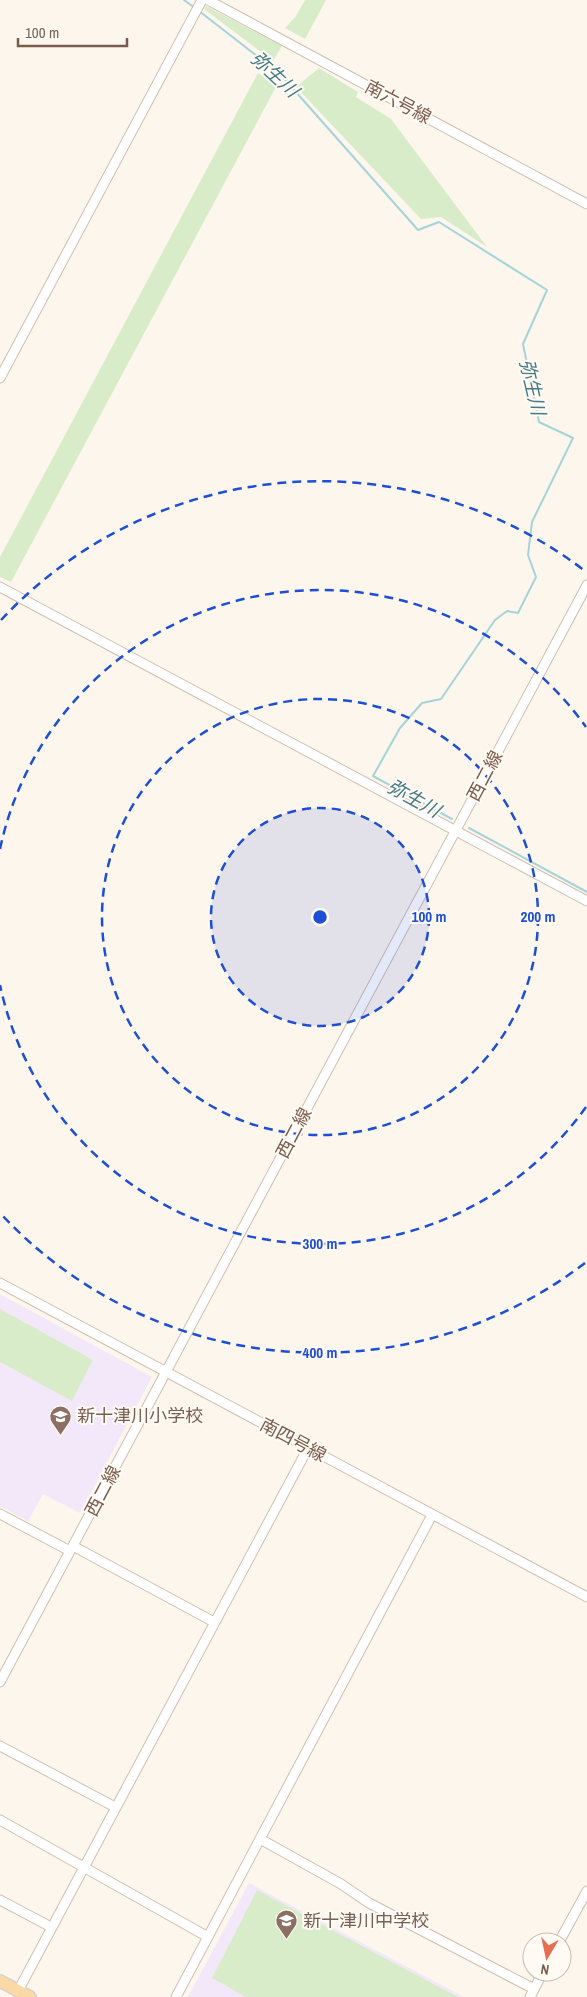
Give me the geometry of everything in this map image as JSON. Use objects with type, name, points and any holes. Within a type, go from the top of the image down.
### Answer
[{"type":"main road","points":[[0,1981],[30,1997]]},
{"type":"street","points":[[0,378],[203,1]]},
{"type":"street","name":"南六号線","points":[[203,1],[587,204]]},
{"type":"street","name":"西二線","points":[[0,1682],[587,585]]},
{"type":"street","points":[[0,587],[587,901]]},
{"type":"street","name":"南四号線","points":[[0,1283],[587,1597]]},
{"type":"street","points":[[18,1991],[308,1448]]},
{"type":"street","points":[[0,1514],[214,1622]]},
{"type":"street","points":[[176,1997],[262,1840],[432,1515]]},
{"type":"street","points":[[0,1746],[115,1807]]},
{"type":"street","points":[[0,1820],[208,1937]]},
{"type":"street","points":[[262,1840],[341,1884],[369,1903],[532,1993]]},
{"type":"street","points":[[565,1932],[587,1890]]},
{"type":"street","points":[[0,1900],[51,1927]]},
{"type":"shaded area","name":"新十津川小学校","points":[[0,1294],[152,1377],[80,1513],[43,1494],[28,1521],[0,1506]]},
{"type":"shaded area","name":"新十津川中学校","points":[[249,1883],[464,1997],[188,1997]]},
{"type":"green space","points":[[305,0],[326,0],[305,39],[285,28],[296,16]]},
{"type":"green space","points":[[206,6],[282,46],[273,61],[204,9]]},
{"type":"green space","points":[[319,68],[358,92],[356,97],[391,119],[487,247],[441,217],[421,219],[296,87]]},
{"type":"green space","points":[[258,73],[277,85],[11,582],[0,577],[0,557]]},
{"type":"green space","points":[[0,1309],[93,1360],[72,1401],[0,1362]]},
{"type":"green space","name":"新十津川中学校","points":[[257,1890],[458,1997],[246,1997],[212,1978]]},
{"type":"waterway","name":"弥生川","points":[[184,0],[195,8]]},
{"type":"waterway","name":"弥生川","points":[[199,11],[280,74],[418,230],[439,222],[547,290],[523,344],[539,422],[573,438],[532,522],[528,555],[536,577],[518,613],[507,611],[495,620],[441,699],[422,703],[400,728],[373,776],[452,819]]},
{"type":"waterway","name":"弥生川","points":[[469,828],[587,892]]},
{"type":"place","name":"新十津川小学校","points":[[61,1435]]},
{"type":"place","name":"新十津川中学校","points":[[287,1940]]}]
